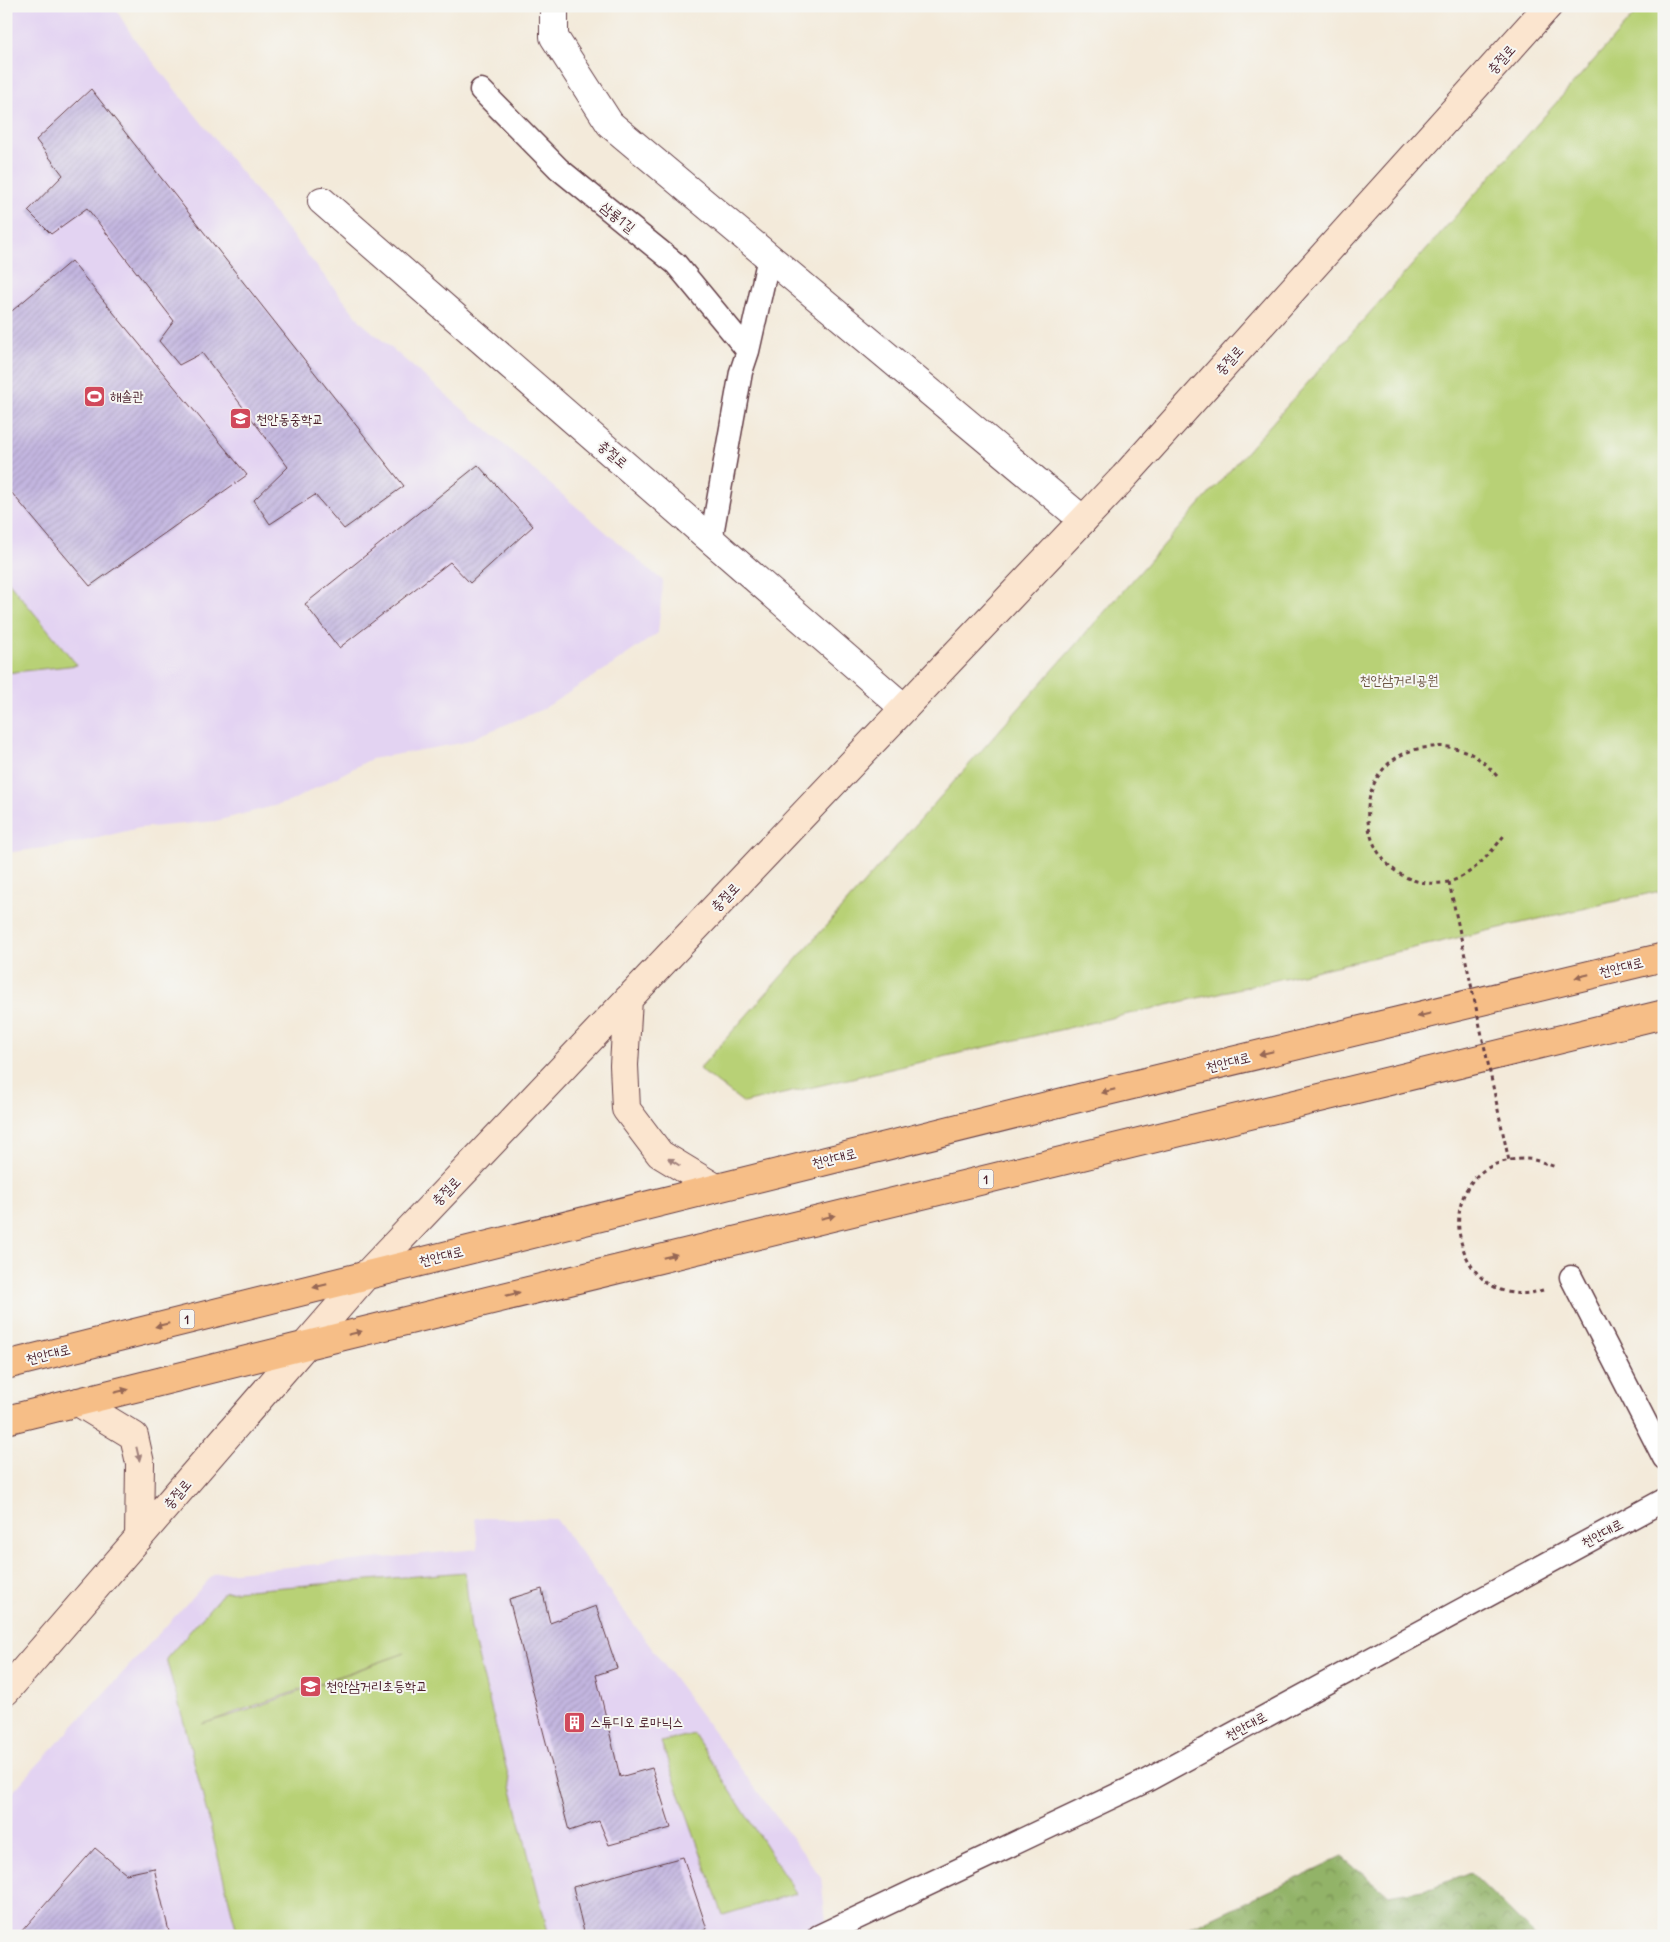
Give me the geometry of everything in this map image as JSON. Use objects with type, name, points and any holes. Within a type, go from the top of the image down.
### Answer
[{"type":"main road","name":"천안대로","points":[[6,1365],[716,1188],[1664,957]]},
{"type":"main road","name":"1","points":[[6,1420],[307,1344],[1664,1014]]},
{"type":"street","points":[[554,6],[554,37],[610,124],[1083,520]]},
{"type":"street","name":"충절로","points":[[6,1690],[367,1274],[1083,520],[1548,6]]},
{"type":"street","name":"충절로","points":[[322,201],[904,708]]},
{"type":"street","points":[[628,999],[624,1066],[626,1109],[660,1154],[716,1188]]},
{"type":"street","points":[[78,1402],[134,1436],[140,1463],[139,1538]]},
{"type":"lane","name":"삼룡1길","points":[[481,90],[559,169],[676,264],[748,351]]},
{"type":"lane","points":[[712,540],[741,372],[748,351],[769,257]]},
{"type":"lane","points":[[1571,1277],[1664,1458]]},
{"type":"lane","name":"천안대로","points":[[819,1936],[1146,1781],[1664,1500]]},
{"type":"path","points":[[1497,776],[1487,764],[1474,754],[1458,747],[1439,746],[1415,749],[1392,760],[1382,769],[1368,798],[1367,819],[1373,844],[1382,858],[1391,868],[1418,882],[1449,882],[1473,869],[1492,852],[1505,834]]},
{"type":"path","points":[[1449,882],[1509,1161]]},
{"type":"path","points":[[1556,1167],[1523,1159],[1496,1164],[1482,1171],[1468,1184],[1461,1202],[1458,1218],[1459,1235],[1463,1252],[1471,1267],[1484,1281],[1502,1290],[1519,1293],[1538,1292],[1558,1285],[1571,1277]]},
{"type":"shaded area","name":"천안동중학교","points":[[6,6],[114,6],[133,37],[362,323],[663,581],[658,633],[543,709],[461,743],[371,759],[289,802],[216,821],[139,828],[72,844],[6,853]]},
{"type":"shaded area","name":"천안삼거리초등학교","points":[[475,1518],[556,1519],[821,1877],[827,1931],[819,1936],[6,1936],[6,1799],[214,1574],[478,1549]]},
{"type":"green space","name":"천안삼거리공원","points":[[1642,6],[1664,6],[1664,890],[744,1103],[699,1069]]},
{"type":"green space","points":[[6,579],[77,665],[6,673]]},
{"type":"green space","name":"천안삼거리초등학교","points":[[465,1572],[471,1629],[549,1936],[238,1936],[166,1659],[224,1592]],"holes":[[[405,1653],[243,1712],[202,1724]]]},
{"type":"green space","points":[[694,1734],[796,1893],[723,1915],[661,1742]]},
{"type":"green space","points":[[1342,1857],[1388,1895],[1434,1887],[1470,1872],[1535,1936],[1173,1936]]},
{"type":"building","points":[[91,89],[404,486],[344,529],[315,495],[270,524],[254,500],[288,467],[202,353],[179,365],[159,341],[174,321],[87,208],[51,234],[28,211],[63,175],[36,140]]},
{"type":"building","name":"해솔관","points":[[71,261],[247,475],[90,586],[6,486],[6,316]]},
{"type":"building","points":[[478,465],[533,526],[470,583],[450,562],[339,648],[305,604]]},
{"type":"building","name":"스튜디오 로마닉스","points":[[542,1589],[550,1623],[596,1606],[617,1668],[596,1675],[620,1777],[652,1768],[671,1828],[609,1845],[599,1821],[569,1831],[509,1599]]},
{"type":"building","points":[[95,1848],[126,1874],[154,1868],[170,1936],[23,1936],[20,1933]]},
{"type":"building","points":[[683,1857],[707,1929],[692,1936],[585,1936],[573,1887]]},
{"type":"place","name":"해솔관","points":[[94,396]]},
{"type":"place","name":"천안동중학교","points":[[240,419]]},
{"type":"place","name":"천안삼거리초등학교","points":[[310,1686]]},
{"type":"place","name":"스튜디오 로마닉스","points":[[574,1722]]}]
